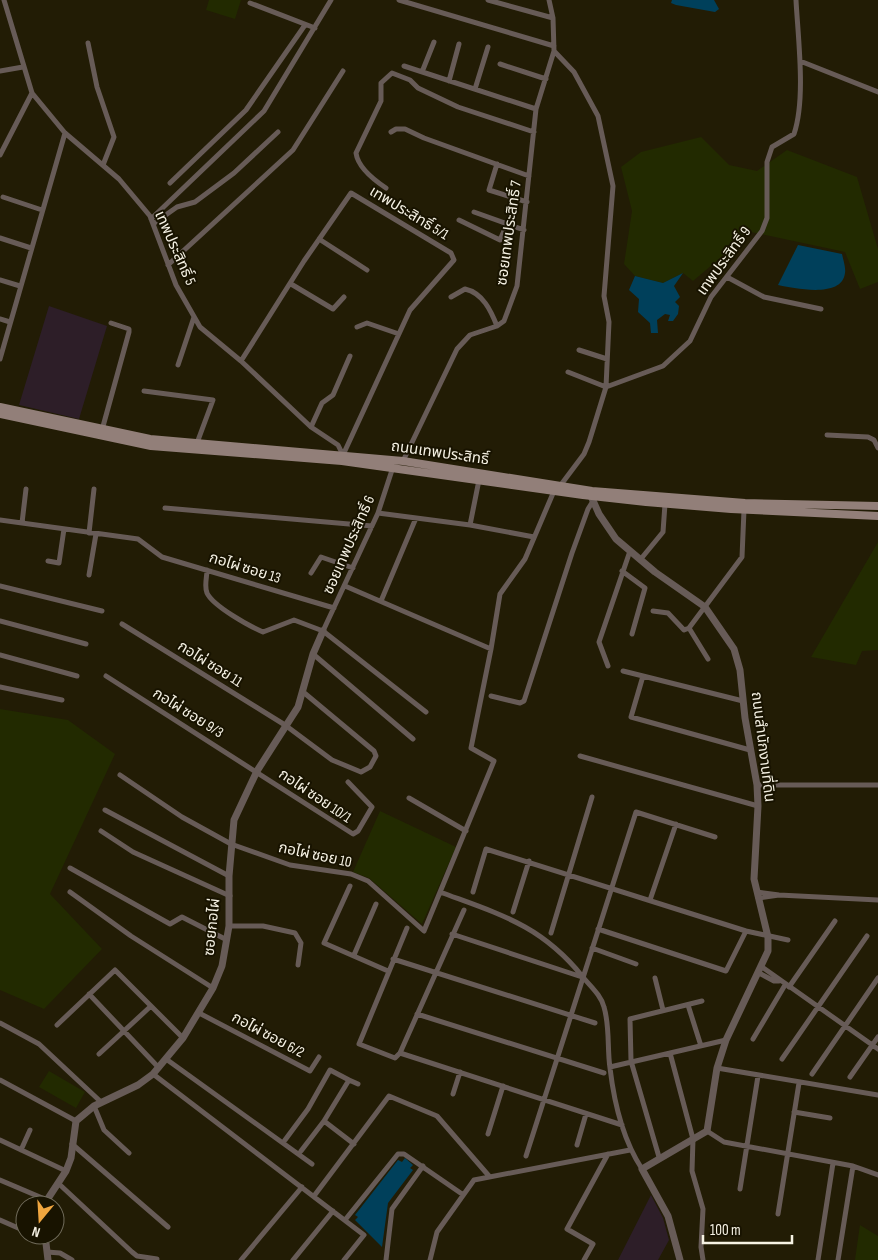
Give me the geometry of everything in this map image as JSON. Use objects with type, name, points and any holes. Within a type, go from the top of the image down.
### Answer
[{"type":"main road","name":"ถนนเทพประสิทธิ์","points":[[0,407],[150,439],[403,461],[592,496],[744,510],[878,516]]},
{"type":"main road","name":"ถนนเทพประสิทธิ์","points":[[0,414],[151,446],[393,467],[479,480],[557,488]]},
{"type":"main road","points":[[393,467],[403,461]]},
{"type":"main road","name":"ถนนเทพประสิทธิ์","points":[[592,496],[745,503],[878,506]]},
{"type":"street","name":"เทพประสิทธิ์ 5","points":[[4,0],[32,93],[65,133],[120,179],[152,221],[176,285],[200,327],[241,362],[310,427],[338,445],[343,455]]},
{"type":"street","points":[[152,221],[264,111],[332,0]]},
{"type":"street","points":[[399,0],[554,48],[574,72],[598,116],[613,186],[604,296],[609,322],[606,387],[584,454],[557,488],[525,559],[500,594],[492,650],[471,748],[494,761],[440,892],[514,920],[550,942],[570,960],[604,1006],[610,1067],[622,1125],[630,1150],[668,1216],[680,1260]]},
{"type":"street","points":[[488,0],[553,18]]},
{"type":"street","name":"ซอยเทพประสิทธิ์ 7","points":[[497,326],[504,321],[517,286],[536,109],[554,48],[553,18],[548,0]]},
{"type":"street","name":"เทพประสิทธิ์ 9","points":[[606,387],[663,366],[684,348],[690,341],[711,296],[762,231],[767,218],[767,162],[772,147],[794,134],[798,123],[800,61],[796,0]]},
{"type":"street","points":[[250,3],[316,28]]},
{"type":"street","points":[[170,183],[246,110],[305,25]]},
{"type":"street","points":[[422,72],[434,42]]},
{"type":"street","points":[[88,43],[97,87],[114,136],[103,165]]},
{"type":"street","points":[[449,81],[460,44]]},
{"type":"street","points":[[475,89],[488,47]]},
{"type":"street","points":[[800,61],[878,92]]},
{"type":"street","points":[[500,64],[546,79]]},
{"type":"street","points":[[404,66],[536,109]]},
{"type":"street","points":[[0,72],[23,68]]},
{"type":"street","points":[[168,265],[293,150],[343,71]]},
{"type":"street","points":[[386,188],[372,178],[356,153],[381,101],[381,83],[392,73],[410,80],[418,88],[458,108],[534,132]]},
{"type":"street","points":[[0,155],[32,93]]},
{"type":"street","points":[[391,132],[396,129],[405,129],[424,138],[530,176]]},
{"type":"street","points":[[152,221],[177,207],[194,202],[234,173],[278,132]]},
{"type":"street","points":[[0,359],[65,133]]},
{"type":"street","points":[[497,164],[489,190],[527,202]]},
{"type":"street","name":"เทพประสิทธิ์ 5/1","points":[[241,362],[319,239],[351,193],[451,253],[454,260],[410,310],[343,455]]},
{"type":"street","points":[[3,197],[42,210]]},
{"type":"street","points":[[474,212],[524,230]]},
{"type":"street","points":[[459,220],[500,240],[507,224]]},
{"type":"street","points":[[0,238],[31,248]]},
{"type":"street","points":[[319,239],[367,270]]},
{"type":"street","points":[[727,277],[764,297],[822,309]]},
{"type":"street","points":[[0,280],[20,286]]},
{"type":"street","points":[[291,284],[334,308],[344,297]]},
{"type":"street","points":[[403,461],[456,349],[470,335],[497,326],[484,302],[475,293],[465,289],[451,297]]},
{"type":"street","points":[[178,365],[194,317]]},
{"type":"street","points":[[0,319],[10,322]]},
{"type":"street","points":[[102,430],[130,332],[111,323]]},
{"type":"street","points":[[357,327],[368,323],[399,334]]},
{"type":"street","points":[[579,350],[607,359]]},
{"type":"street","points":[[310,427],[322,403],[333,395],[350,356]]},
{"type":"street","points":[[568,372],[606,387]]},
{"type":"street","points":[[144,391],[212,400],[197,444]]},
{"type":"street","points":[[827,435],[871,438],[878,448]]},
{"type":"street","name":"ซอยเทพประสิทธิ์ 6","points":[[323,631],[378,513],[393,467]]},
{"type":"street","points":[[470,525],[479,480]]},
{"type":"street","points":[[22,523],[26,489]]},
{"type":"street","points":[[89,533],[94,489]]},
{"type":"street","points":[[592,496],[616,538],[640,560],[705,607]]},
{"type":"street","points":[[491,696],[520,703],[524,701],[592,496]]},
{"type":"street","points":[[640,560],[663,532],[665,504]]},
{"type":"street","points":[[165,508],[372,526]]},
{"type":"street","points":[[653,611],[661,610],[668,614],[684,630],[689,628],[742,557],[744,510]]},
{"type":"street","points":[[378,513],[470,525],[534,538]]},
{"type":"street","points":[[380,601],[416,518]]},
{"type":"street","name":"กอไผ่ ซอย 13","points":[[0,520],[138,539],[150,550],[162,557],[334,608]]},
{"type":"street","points":[[48,561],[59,563],[64,529]]},
{"type":"street","points":[[89,575],[96,534]]},
{"type":"street","points":[[608,666],[599,642],[630,551]]},
{"type":"street","points":[[311,573],[321,557],[353,568]]},
{"type":"street","points":[[208,570],[206,588],[209,596],[259,630],[266,631],[294,620],[323,631],[426,712]]},
{"type":"street","points":[[622,571],[645,588],[632,634]]},
{"type":"street","points":[[0,586],[102,611]]},
{"type":"street","points":[[345,586],[492,650]]},
{"type":"street","name":"ถนนสำนักงานที่ดิน","points":[[705,607],[734,650],[740,670],[750,750],[757,784],[758,806],[754,879],[768,937],[768,952],[726,1040],[717,1068],[708,1131]]},
{"type":"street","points":[[0,621],[86,644]]},
{"type":"street","name":"กอไผ่ ซอย 11","points":[[122,624],[285,725],[332,760],[361,772],[370,767],[376,756],[374,751],[302,691]]},
{"type":"street","points":[[689,628],[708,659]]},
{"type":"street","name":"ซอยกอไผ่","points":[[76,1121],[94,1106],[138,1085],[153,1074],[183,1038],[213,988],[222,966],[229,926],[231,844],[234,820],[256,771],[298,707],[313,654],[323,631]]},
{"type":"street","points":[[313,654],[413,739]]},
{"type":"street","points":[[0,656],[77,676]]},
{"type":"street","points":[[623,671],[743,701]]},
{"type":"street","name":"กอไผ่ ซอย 9/3","points":[[106,676],[256,771]]},
{"type":"street","points":[[644,676],[631,717],[750,750]]},
{"type":"street","points":[[0,687],[62,700]]},
{"type":"street","points":[[580,756],[758,806]]},
{"type":"street","name":"กอไผ่ ซอย 10/1","points":[[256,771],[353,834],[358,831],[372,807],[348,782]]},
{"type":"street","points":[[120,775],[168,808],[231,844]]},
{"type":"street","points":[[757,784],[878,785]]},
{"type":"street","points":[[551,933],[592,797]]},
{"type":"street","points":[[409,798],[466,831]]},
{"type":"street","points":[[105,810],[230,876]]},
{"type":"street","points":[[526,1156],[636,812],[716,837]]},
{"type":"street","points":[[650,900],[676,824]]},
{"type":"street","points":[[101,831],[133,852],[230,896]]},
{"type":"street","name":"กอไผ่ ซอย 10","points":[[231,844],[290,865],[351,874],[368,881],[424,931],[440,892]]},
{"type":"street","points":[[473,892],[486,849],[568,873],[612,889],[746,931],[788,940]]},
{"type":"street","points":[[513,912],[529,861]]},
{"type":"street","points":[[70,868],[170,924],[182,917],[227,940]]},
{"type":"street","points":[[350,886],[324,943],[388,971]]},
{"type":"street","points":[[70,892],[131,936],[213,988]]},
{"type":"street","points":[[757,895],[878,900]]},
{"type":"street","points":[[354,955],[376,904]]},
{"type":"street","points":[[407,928],[358,1044],[395,1058],[400,1053],[464,910]]},
{"type":"street","points":[[753,1039],[787,986],[834,921]]},
{"type":"street","points":[[229,926],[262,926],[296,933],[301,943],[298,965]]},
{"type":"street","points":[[598,929],[726,971],[746,931]]},
{"type":"street","points":[[452,934],[582,977]]},
{"type":"street","points":[[782,1059],[867,936]]},
{"type":"street","points":[[592,948],[636,964]]},
{"type":"street","points":[[393,959],[595,1023]]},
{"type":"street","points":[[58,1025],[115,970],[183,1038]]},
{"type":"street","points":[[760,970],[774,981],[780,981],[878,1050]]},
{"type":"street","points":[[655,978],[663,1010]]},
{"type":"street","points":[[812,1074],[878,978]]},
{"type":"street","points":[[89,994],[159,1068]]},
{"type":"street","points":[[659,1157],[631,1061],[630,1019],[702,1001]]},
{"type":"street","points":[[688,1005],[701,1046]]},
{"type":"street","points":[[99,1054],[151,1006]]},
{"type":"street","name":"กอไผ่ ซอย 6/2","points":[[199,1013],[310,1071],[319,1057]]},
{"type":"street","points":[[417,1014],[604,1073]]},
{"type":"street","points":[[0,1024],[39,1044],[101,1102]]},
{"type":"street","points":[[850,1077],[878,1037]]},
{"type":"street","points":[[610,1067],[726,1040]]},
{"type":"street","points":[[400,1053],[622,1125]]},
{"type":"street","points":[[670,1053],[693,1139],[692,1171],[703,1209],[701,1247],[703,1260]]},
{"type":"street","points":[[166,1059],[312,1164]]},
{"type":"street","points":[[717,1068],[878,1095]]},
{"type":"street","points":[[285,1140],[308,1109],[330,1070],[358,1084]]},
{"type":"street","points":[[453,1094],[460,1072]]},
{"type":"street","points":[[153,1074],[364,1235],[344,1260]]},
{"type":"street","points":[[740,1189],[758,1076]]},
{"type":"street","points":[[0,1080],[76,1121],[66,1171],[51,1195]]},
{"type":"street","points":[[301,1151],[324,1121],[349,1080]]},
{"type":"street","points":[[778,1214],[786,1154],[799,1083]]},
{"type":"street","points":[[488,1134],[503,1086]]},
{"type":"street","points":[[314,1196],[389,1096],[438,1116],[489,1176]]},
{"type":"street","points":[[94,1106],[104,1130],[129,1153]]},
{"type":"street","points":[[794,1112],[830,1118]]},
{"type":"street","points":[[577,1145],[586,1114]]},
{"type":"street","points":[[324,1121],[354,1144]]},
{"type":"street","points":[[21,1150],[30,1130]]},
{"type":"street","points":[[642,1169],[659,1157],[708,1131],[724,1142],[853,1166],[878,1175]]},
{"type":"street","points":[[0,1140],[66,1171]]},
{"type":"street","points":[[72,1144],[168,1227]]},
{"type":"street","points":[[430,1260],[437,1232],[462,1194],[474,1180],[630,1150]]},
{"type":"street","points":[[345,1220],[398,1154],[404,1154],[462,1194]]},
{"type":"street","points":[[584,1260],[593,1244],[566,1229],[608,1154]]},
{"type":"street","points":[[818,1260],[833,1163]]},
{"type":"street","points":[[386,1260],[392,1209],[423,1166]]},
{"type":"street","points":[[838,1260],[853,1166]]},
{"type":"street","points":[[0,1180],[32,1195]]},
{"type":"street","points":[[58,1184],[132,1252],[143,1258],[157,1259]]},
{"type":"street","points":[[242,1260],[302,1187]]},
{"type":"street","points":[[294,1260],[333,1211]]},
{"type":"street","points":[[0,1220],[15,1227]]},
{"type":"street","points":[[46,1245],[48,1260]]},
{"type":"street","points":[[47,1252],[60,1253],[72,1260]]},
{"type":"shaded area","points":[[49,306],[107,326],[79,419],[19,405]]},
{"type":"shaded area","points":[[651,1195],[663,1218],[669,1240],[658,1260],[618,1260]]},
{"type":"green space","points":[[209,0],[241,0],[235,19],[206,10]]},
{"type":"green space","points":[[701,137],[729,165],[757,171],[787,150],[857,177],[878,249],[878,282],[860,289],[845,252],[751,232],[693,281],[683,273],[663,283],[635,276],[624,264],[632,211],[621,167],[641,152]]},
{"type":"green space","points":[[878,542],[878,650],[862,651],[856,665],[811,657]]},
{"type":"green space","points":[[0,709],[68,720],[115,754],[50,894],[102,949],[44,1009],[0,990]]},
{"type":"green space","points":[[380,811],[456,847],[422,924],[369,878],[353,872]]},
{"type":"green space","points":[[49,1071],[85,1092],[76,1108],[39,1087]]},
{"type":"green space","points":[[860,1225],[878,1236],[878,1260],[855,1260]]},
{"type":"water","points":[[672,0],[714,0],[719,9],[715,12],[676,5],[671,3]]},
{"type":"water","points":[[798,245],[842,254],[845,273],[842,281],[836,286],[816,290],[778,285]]},
{"type":"water","points":[[683,273],[674,286],[680,297],[675,302],[679,306],[678,314],[673,321],[668,321],[670,315],[665,314],[657,320],[658,333],[651,333],[650,323],[638,312],[639,299],[629,290],[635,276],[663,283]]},
{"type":"water","points":[[405,1158],[413,1165],[410,1168],[413,1170],[388,1203],[382,1247],[355,1220],[358,1217],[355,1215],[398,1160],[402,1162]]}]
